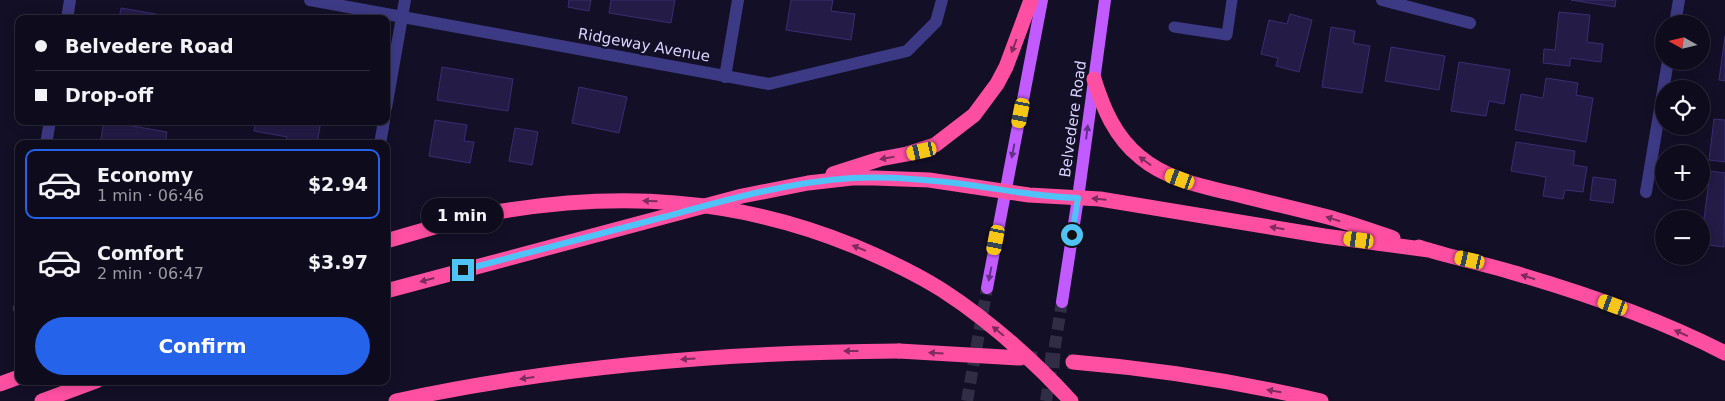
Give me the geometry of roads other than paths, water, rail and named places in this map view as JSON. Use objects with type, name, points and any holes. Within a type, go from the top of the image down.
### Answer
[{"type":"highway","points":[[808,183],[880,159],[922,151],[954,132],[974,115],[997,84],[1008,61],[1031,0]]},
{"type":"highway","points":[[1094,79],[1108,117],[1120,136],[1138,156],[1166,173],[1224,192],[1323,216],[1429,250],[1512,272],[1599,300],[1640,315],[1725,353]]},
{"type":"highway","points":[[390,290],[742,196],[808,183],[852,178],[956,183],[1006,192],[1127,202],[1324,236],[1429,250]]},
{"type":"highway","points":[[390,240],[491,213],[570,202],[649,201],[686,203],[724,209],[800,226],[868,252],[904,269],[941,290],[976,314],[1013,344],[1045,373],[1071,401]]},
{"type":"highway","points":[[396,401],[484,384],[624,364],[766,354],[900,351],[1020,358]]},
{"type":"highway","points":[[1073,362],[1164,372],[1288,393],[1321,401]]},
{"type":"highway","points":[[0,384],[15,378]]},
{"type":"highway","points":[[42,401],[85,385]]},
{"type":"main road","points":[[987,288],[1042,0]]},
{"type":"main road","name":"Belvedere Road","points":[[1062,302],[1105,0]]},
{"type":"street","points":[[68,15],[70,0]]},
{"type":"street","name":"Ridgeway Avenue","points":[[310,0],[769,84],[907,51],[936,22],[942,0]]},
{"type":"street","points":[[390,85],[405,0]]},
{"type":"street","points":[[725,77],[738,0]]},
{"type":"street","points":[[1386,0],[1470,23]]},
{"type":"street","points":[[1676,15],[1679,0]]},
{"type":"street","points":[[1646,192],[1666,70]]},
{"type":"street","points":[[47,140],[49,125]]},
{"type":"street","points":[[381,140],[383,125]]},
{"type":"lane","points":[[1174,27],[1227,35],[1232,0]]},
{"type":"tunnel","points":[[967,401],[987,288]]},
{"type":"tunnel","points":[[1046,401],[1062,302]]},
{"type":"tunnel","points":[[1022,358],[1073,362]]}]
